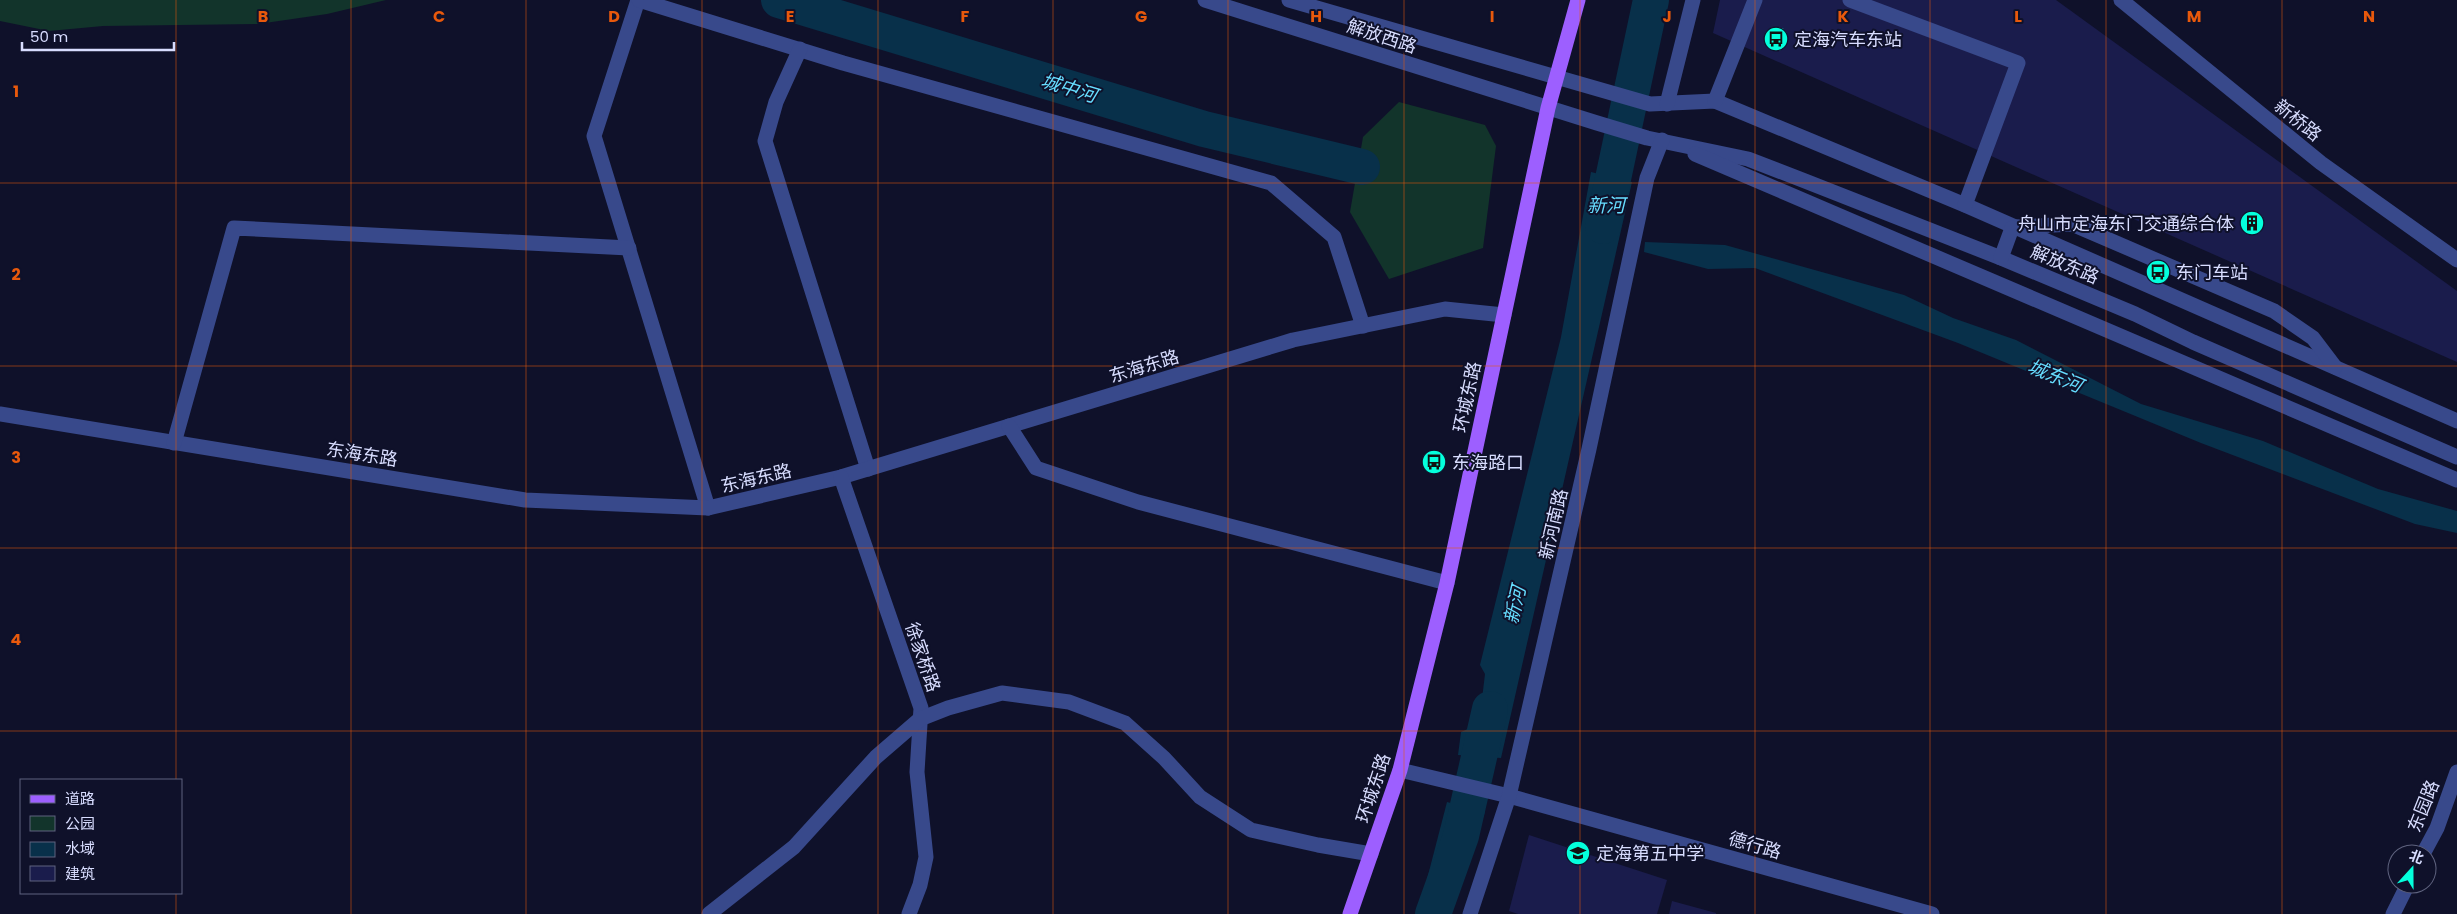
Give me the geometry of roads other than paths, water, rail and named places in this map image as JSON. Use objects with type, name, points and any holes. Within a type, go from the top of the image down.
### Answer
[{"type":"main road","name":"环城东路","points":[[1350,914],[1400,770],[1447,583],[1548,108],[1578,0]]},
{"type":"street","points":[[708,508],[594,136],[638,0],[800,49],[1271,182],[1334,237],[1363,326]]},
{"type":"street","name":"解放西路","points":[[1205,0],[1548,108],[1654,139]]},
{"type":"street","points":[[1289,0],[1650,104],[1715,101],[1965,206],[2457,421]]},
{"type":"street","points":[[1668,104],[1693,0]]},
{"type":"street","points":[[1715,101],[1755,0]]},
{"type":"street","points":[[1850,0],[2018,63],[1965,206]]},
{"type":"street","name":"新桥路","points":[[2121,0],[2321,163],[2457,260]]},
{"type":"street","points":[[800,49],[776,102],[765,141],[868,469]]},
{"type":"street","points":[[1654,139],[2457,480]]},
{"type":"street","name":"解放东路","points":[[1654,139],[1748,159],[2001,258],[2135,314],[2193,342],[2457,457]]},
{"type":"street","name":"新河南路","points":[[1470,914],[1509,796],[1587,458],[1654,139]]},
{"type":"street","points":[[2012,228],[2072,224],[2274,311],[2312,338],[2336,369]]},
{"type":"street","points":[[174,443],[234,228],[629,248]]},
{"type":"street","points":[[2001,258],[2012,228]]},
{"type":"street","name":"东海东路","points":[[0,414],[525,500],[708,508],[841,477],[1294,340],[1445,309],[1504,315]]},
{"type":"street","points":[[1009,426],[1036,468],[1138,502],[1447,583]]},
{"type":"street","name":"徐家桥路","points":[[841,477],[921,708],[917,772],[926,857],[920,885],[909,914]]},
{"type":"street","points":[[709,914],[794,847],[876,757],[920,719],[948,708],[1002,693],[1069,702],[1125,723],[1164,758],[1200,798],[1251,830],[1318,845],[1371,854]]},
{"type":"street","name":"德行路","points":[[1400,770],[1509,796],[1932,914]]},
{"type":"street","name":"东园路","points":[[2428,844],[2457,772]]},
{"type":"street","points":[[2393,914],[2403,894]]},
{"type":"water","name":"新河","points":[[1591,172],[1632,182],[1501,758],[1458,755],[1461,732],[1479,724],[1485,674],[1480,665],[1561,337]]},
{"type":"water","name":"城东河","points":[[1645,242],[1725,245],[1904,295],[1953,318],[2016,340],[2141,404],[2263,441],[2378,489],[2457,511],[2457,533],[2415,524],[2201,443],[1958,343],[1755,268],[1708,269],[1644,252]]},
{"type":"water","points":[[1447,802],[1485,812],[1449,914],[1418,914]]},
{"type":"waterway","name":"城中河","points":[[779,0],[1204,129],[1362,167]]},
{"type":"waterway","name":"新河","points":[[1603,226],[1651,0]]},
{"type":"waterway","name":"新河","points":[[1433,914],[1461,836],[1490,709]]},
{"type":"place","name":"定海汽车东站","points":[[1776,39]]},
{"type":"place","name":"舟山市定海东门交通综合体","points":[[2252,223]]},
{"type":"place","name":"东门车站","points":[[2158,272]]},
{"type":"place","name":"东海路口","points":[[1434,462]]},
{"type":"place","name":"定海第五中学","points":[[1578,853]]}]
